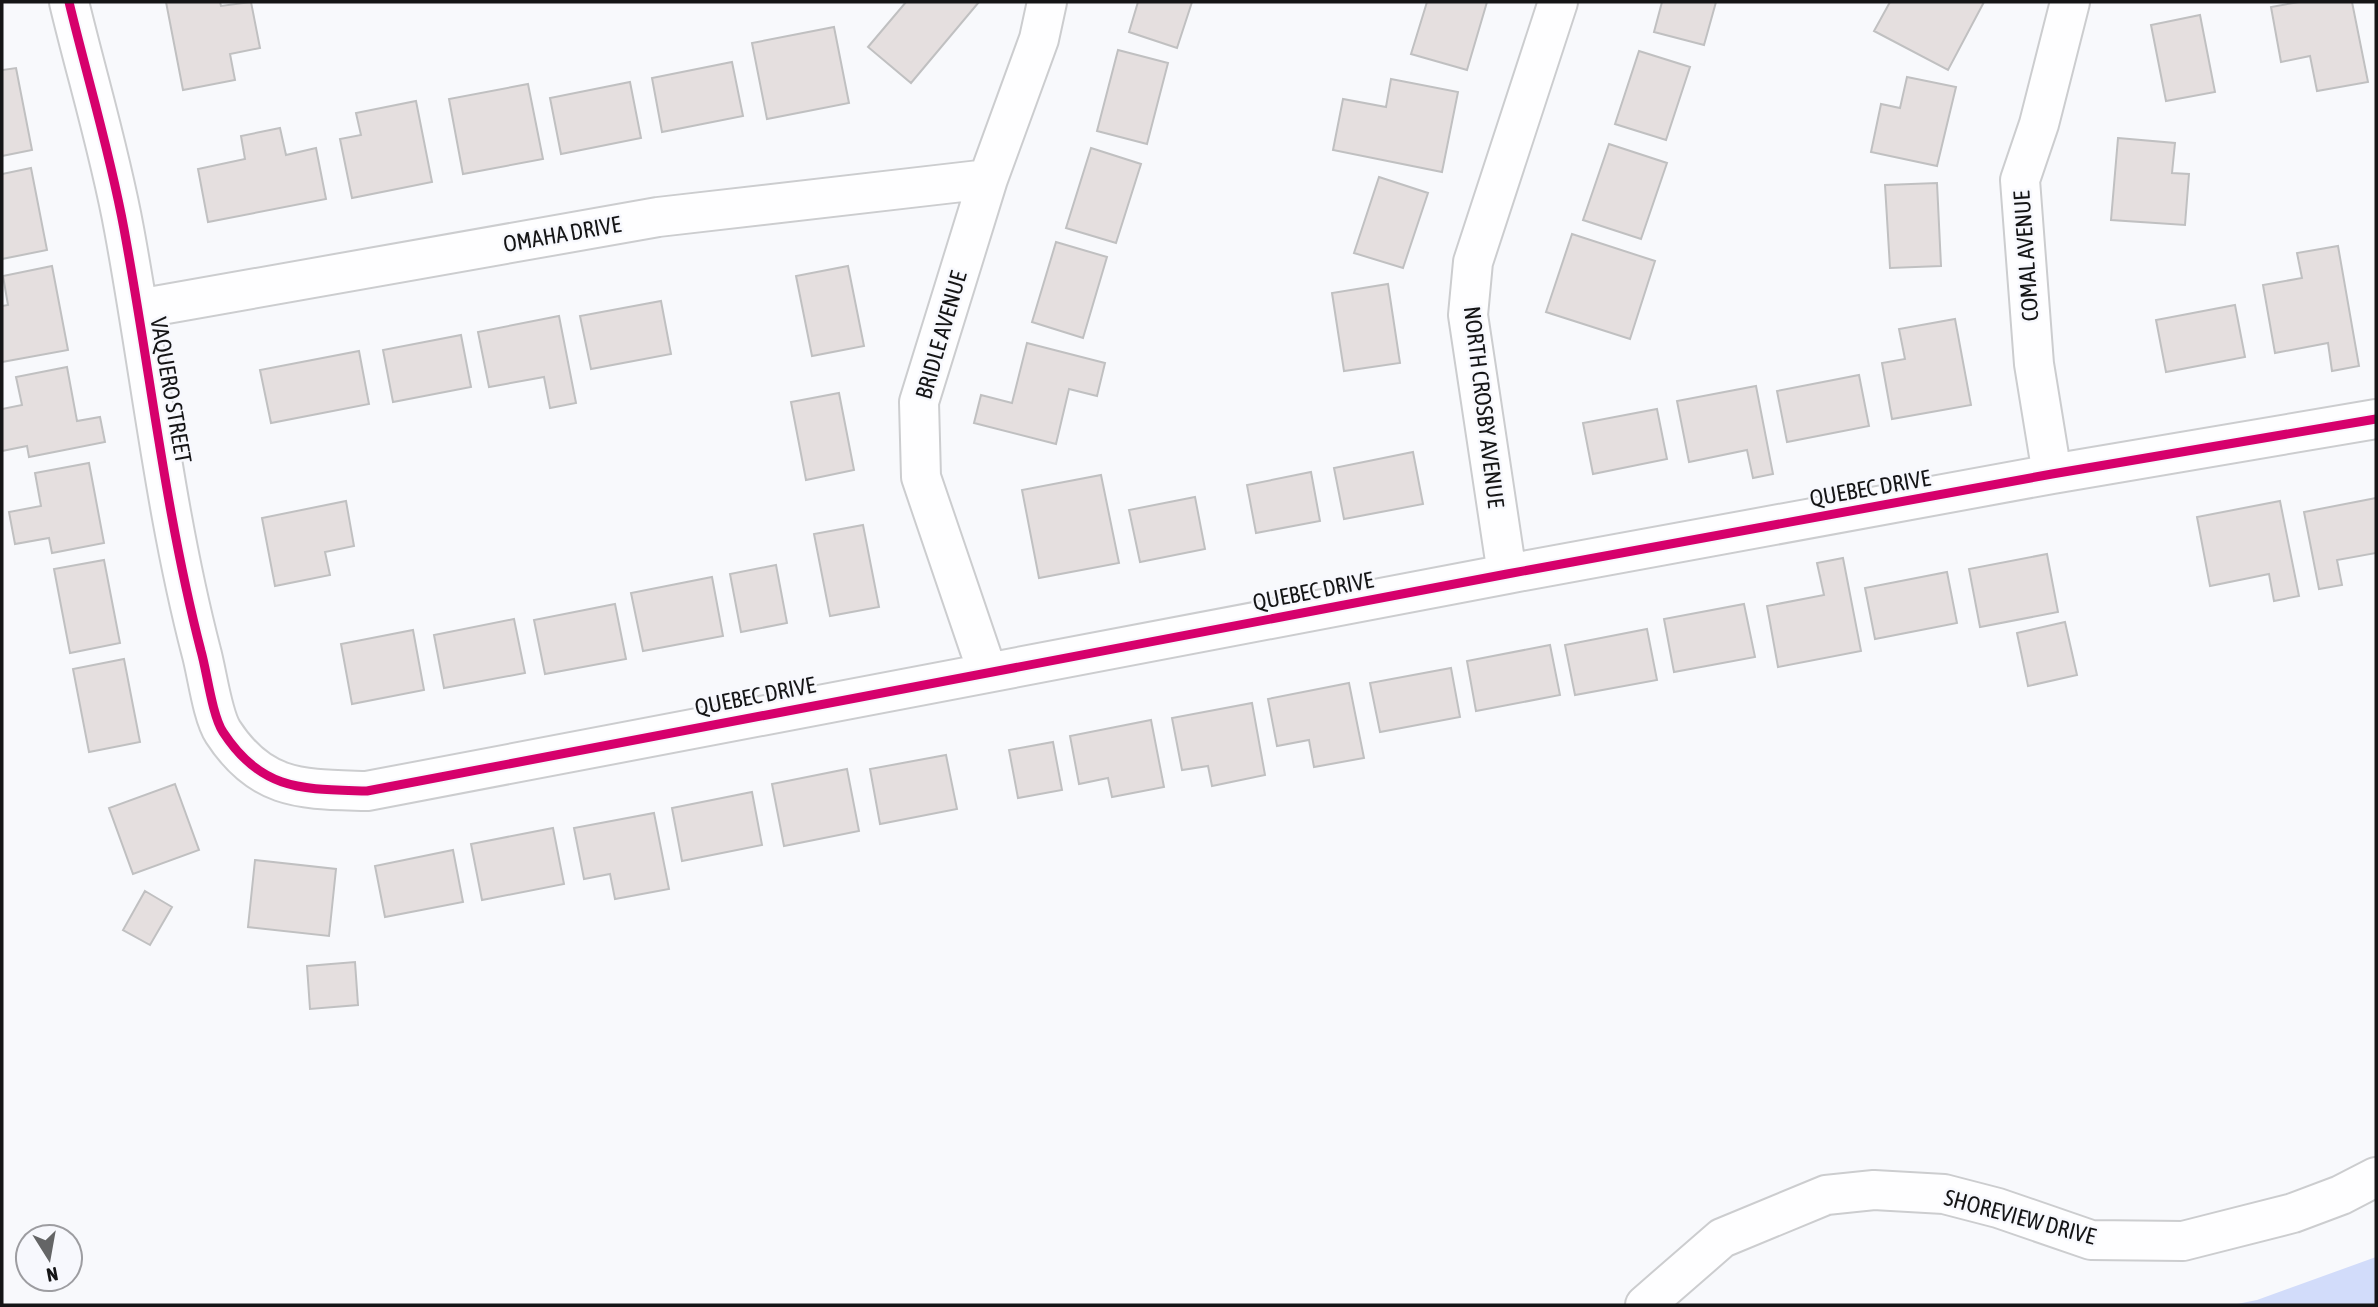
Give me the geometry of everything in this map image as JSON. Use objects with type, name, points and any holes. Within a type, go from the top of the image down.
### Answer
[{"type":"street","name":"VAQUERO STREET","points":[[69,2],[123,226],[186,592],[221,730],[239,752],[261,769]]},
{"type":"street","name":"BRIDLE AVENUE","points":[[988,671],[965,614],[921,477],[919,402],[988,179],[1039,39],[1047,2]]},
{"type":"street","name":"NORTH CROSBY AVENUE","points":[[1507,574],[1468,314],[1473,262],[1558,2]]},
{"type":"street","name":"COMAL AVENUE","points":[[2052,474],[2034,364],[2020,180],[2039,124],[2070,2]]},
{"type":"street","name":"OMAHA DRIVE","points":[[138,309],[658,217],[988,179]]},
{"type":"street","name":"QUEBEC DRIVE","points":[[261,769],[276,780],[299,788],[367,791],[1507,574],[2052,474],[2376,419]]},
{"type":"street","name":"SHOREVIEW DRIVE","points":[[1645,1305],[1722,1238],[1826,1195],[1874,1190],[1944,1194],[1998,1208],[2091,1240],[2183,1241],[2293,1213],[2341,1195],[2376,1177]]},
{"type":"shaded area","points":[[2376,1257],[2376,1305],[2232,1305],[2257,1300]]},
{"type":"building","points":[[166,2],[220,2],[221,6],[251,2],[260,48],[230,54],[235,80],[183,90]]},
{"type":"building","points":[[906,2],[979,2],[911,83],[868,47]]},
{"type":"building","points":[[1138,2],[1192,2],[1177,48],[1129,32]]},
{"type":"building","points":[[1427,2],[1487,2],[1467,70],[1411,54]]},
{"type":"building","points":[[1662,2],[1716,2],[1704,45],[1654,32]]},
{"type":"building","points":[[1890,2],[1984,2],[1948,70],[1874,31]]},
{"type":"building","points":[[2299,2],[2352,2],[2368,82],[2317,91],[2310,56],[2281,62],[2271,7]]},
{"type":"building","points":[[2200,15],[2215,92],[2166,101],[2151,25]]},
{"type":"building","points":[[834,27],[849,103],[767,119],[752,43]]},
{"type":"building","points":[[1118,50],[1168,63],[1147,144],[1097,131]]},
{"type":"building","points":[[1639,51],[1690,67],[1666,140],[1615,124]]},
{"type":"building","points":[[732,62],[743,116],[662,132],[652,78]]},
{"type":"building","points":[[16,68],[32,150],[2,156],[2,70]]},
{"type":"building","points":[[1907,77],[1956,87],[1937,166],[1871,152],[1881,104],[1900,108]]},
{"type":"building","points":[[1391,79],[1458,92],[1442,172],[1333,150],[1343,99],[1386,107]]},
{"type":"building","points":[[630,82],[641,138],[561,154],[550,98]]},
{"type":"building","points":[[528,84],[543,159],[463,174],[449,99]]},
{"type":"building","points":[[416,101],[432,182],[352,198],[340,139],[361,135],[356,113]]},
{"type":"building","points":[[280,128],[286,155],[316,148],[326,199],[208,222],[198,169],[245,159],[241,136]]},
{"type":"building","points":[[2118,138],[2175,143],[2172,173],[2189,174],[2185,225],[2111,220]]},
{"type":"building","points":[[1609,144],[1667,163],[1641,239],[1583,220]]},
{"type":"building","points":[[1091,148],[1141,164],[1116,243],[1066,228]]},
{"type":"building","points":[[31,168],[47,250],[2,259],[2,174]]},
{"type":"building","points":[[1379,177],[1428,193],[1403,268],[1354,253]]},
{"type":"building","points":[[1937,183],[1941,266],[1890,268],[1885,185]]},
{"type":"building","points":[[1572,234],[1655,261],[1630,339],[1546,312]]},
{"type":"building","points":[[1056,242],[1107,257],[1083,338],[1032,322]]},
{"type":"building","points":[[2338,246],[2359,366],[2332,371],[2328,343],[2275,353],[2263,285],[2302,278],[2297,253]]},
{"type":"building","points":[[52,266],[68,350],[2,362],[2,306],[8,305],[3,276]]},
{"type":"building","points":[[848,266],[864,346],[812,356],[796,276]]},
{"type":"building","points":[[1388,284],[1400,363],[1344,371],[1332,293]]},
{"type":"building","points":[[661,301],[671,354],[591,369],[580,316]]},
{"type":"building","points":[[2235,305],[2245,357],[2166,372],[2156,320]]},
{"type":"building","points":[[559,316],[576,403],[550,408],[544,377],[489,387],[478,332]]},
{"type":"building","points":[[1955,319],[1971,405],[1892,419],[1882,363],[1905,359],[1899,329]]},
{"type":"building","points":[[461,335],[471,387],[393,402],[383,350]]},
{"type":"building","points":[[1027,343],[1105,363],[1097,396],[1069,389],[1056,444],[974,423],[981,395],[1012,403]]},
{"type":"building","points":[[359,351],[369,404],[271,423],[260,370]]},
{"type":"building","points":[[67,367],[77,421],[100,417],[105,442],[29,457],[27,446],[2,451],[2,409],[22,405],[16,377]]},
{"type":"building","points":[[1859,375],[1869,426],[1787,442],[1777,391]]},
{"type":"building","points":[[1756,386],[1773,474],[1753,478],[1747,450],[1689,462],[1677,401]]},
{"type":"building","points":[[839,393],[854,470],[806,480],[791,402]]},
{"type":"building","points":[[1657,409],[1667,459],[1593,474],[1583,423]]},
{"type":"building","points":[[1413,452],[1423,504],[1344,519],[1334,468]]},
{"type":"building","points":[[89,463],[104,543],[52,553],[49,538],[15,544],[9,512],[41,506],[35,473]]},
{"type":"building","points":[[1311,472],[1320,521],[1256,533],[1247,485]]},
{"type":"building","points":[[1101,475],[1119,563],[1039,578],[1022,490]]},
{"type":"building","points":[[1195,497],[1205,549],[1140,562],[1129,510]]},
{"type":"building","points":[[2376,498],[2376,553],[2337,560],[2342,585],[2319,589],[2304,512]]},
{"type":"building","points":[[346,501],[354,546],[325,552],[330,575],[275,586],[262,518]]},
{"type":"building","points":[[2280,501],[2299,596],[2274,601],[2269,574],[2210,586],[2197,517]]},
{"type":"building","points":[[863,525],[879,607],[830,616],[814,534]]},
{"type":"building","points":[[2047,554],[2058,612],[1980,627],[1969,569]]},
{"type":"building","points":[[1843,558],[1861,651],[1778,667],[1767,606],[1824,595],[1817,563]]},
{"type":"building","points":[[104,560],[120,643],[70,653],[54,569]]},
{"type":"building","points":[[776,565],[787,623],[741,632],[730,574]]},
{"type":"building","points":[[1947,572],[1957,623],[1875,639],[1865,588]]},
{"type":"building","points":[[712,577],[723,636],[643,651],[631,593]]},
{"type":"building","points":[[615,604],[626,659],[545,674],[534,620]]},
{"type":"building","points":[[1744,604],[1755,657],[1674,672],[1664,619]]},
{"type":"building","points":[[514,619],[525,673],[444,688],[434,635]]},
{"type":"building","points":[[2065,622],[2077,675],[2028,686],[2017,633]]},
{"type":"building","points":[[1647,629],[1657,680],[1575,695],[1565,645]]},
{"type":"building","points":[[413,630],[424,690],[352,704],[341,644]]},
{"type":"building","points":[[1550,645],[1560,695],[1476,711],[1467,661]]},
{"type":"building","points":[[124,659],[140,742],[89,752],[73,669]]},
{"type":"building","points":[[1451,668],[1460,717],[1380,732],[1370,683]]},
{"type":"building","points":[[1349,683],[1364,758],[1314,767],[1309,740],[1277,746],[1268,699]]},
{"type":"building","points":[[1252,703],[1265,775],[1212,786],[1208,766],[1182,770],[1172,718]]},
{"type":"building","points":[[1151,720],[1164,787],[1112,797],[1108,778],[1079,784],[1070,736]]},
{"type":"building","points":[[1053,742],[1062,790],[1018,798],[1009,750]]},
{"type":"building","points":[[946,755],[957,809],[880,824],[870,769]]},
{"type":"building","points":[[847,769],[859,831],[784,846],[772,784]]},
{"type":"building","points":[[175,784],[199,850],[133,874],[109,808]]},
{"type":"building","points":[[752,792],[762,845],[682,861],[672,808]]},
{"type":"building","points":[[654,813],[669,889],[615,899],[610,874],[584,879],[574,828]]},
{"type":"building","points":[[553,828],[564,884],[482,900],[471,844]]},
{"type":"building","points":[[453,850],[463,902],[385,917],[375,866]]},
{"type":"building","points":[[255,860],[336,869],[329,936],[248,927]]},
{"type":"building","points":[[145,891],[172,907],[150,945],[123,930]]},
{"type":"building","points":[[355,962],[358,1005],[310,1009],[307,966]]},
{"type":"cycle path","points":[[69,2],[118,200],[177,546],[216,715],[223,732],[253,766],[269,777],[304,787],[367,791],[1507,574],[2052,474],[2376,419]]}]
